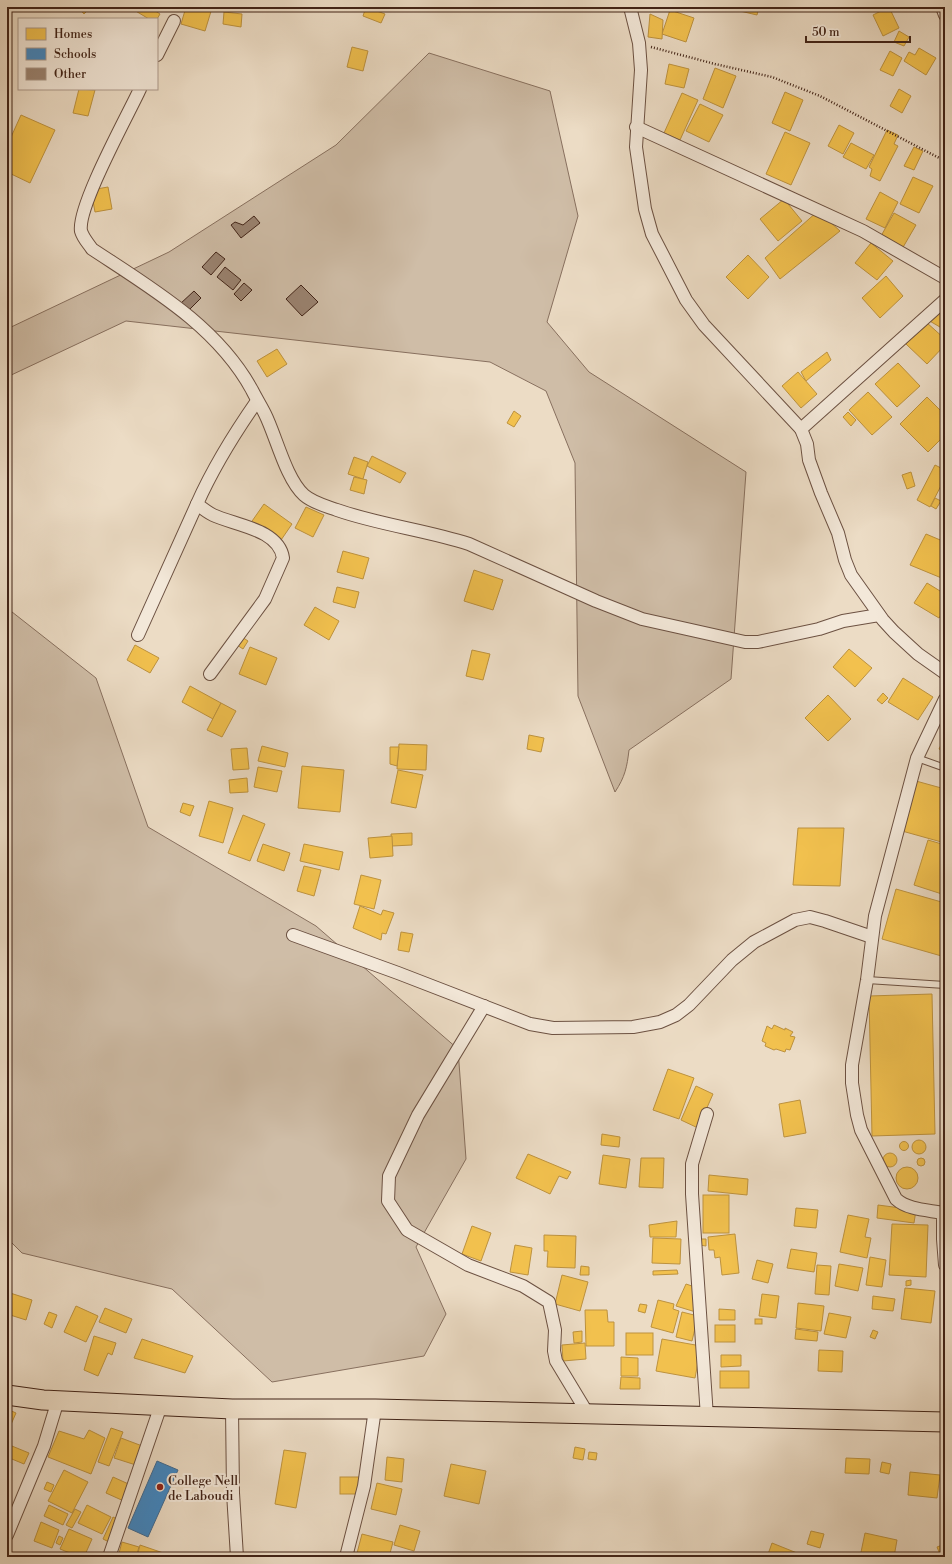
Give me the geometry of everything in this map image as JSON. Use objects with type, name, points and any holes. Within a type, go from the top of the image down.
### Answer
[{"type":"main road","points":[[7,1395],[58,1400],[232,1409],[375,1410],[945,1422]]},
{"type":"street","points":[[630,7],[639,44],[641,70],[636,127],[636,147],[645,209],[652,234],[686,300],[704,325],[801,429],[809,460],[838,533],[845,560],[851,575],[879,615],[894,632],[918,654],[945,673]]},
{"type":"street","points":[[942,7],[945,15]]},
{"type":"street","points":[[158,53],[174,20]]},
{"type":"street","points":[[140,90],[91,190],[82,221],[81,230],[84,238],[92,249],[166,297],[228,355],[252,389],[257,401],[265,413],[293,482],[303,494],[313,501],[354,516],[379,523],[448,537],[469,544],[596,601],[642,619],[745,642],[758,642],[818,629],[843,621],[879,615]]},
{"type":"street","points":[[636,127],[863,231],[945,278]]},
{"type":"street","points":[[801,429],[945,300]]},
{"type":"street","points":[[138,635],[211,475],[235,433],[257,401]]},
{"type":"street","points":[[197,504],[213,515],[236,522],[265,534],[275,542],[282,551],[283,558],[265,599],[210,674]]},
{"type":"street","points":[[945,699],[917,758],[875,916],[867,980],[852,1065],[852,1083],[856,1115],[861,1130],[896,1198],[902,1204],[908,1206],[943,1212],[942,1232],[945,1265]]},
{"type":"street","points":[[293,935],[398,973],[530,1024],[553,1028],[633,1027],[660,1022],[676,1015],[689,1005],[732,960],[754,942],[795,920],[810,918],[825,921],[872,937]]},
{"type":"street","points":[[484,1006],[418,1115],[389,1176],[388,1201],[407,1230],[468,1265],[523,1286],[549,1302],[555,1330],[554,1351],[556,1361],[588,1414]]},
{"type":"street","points":[[707,1114],[692,1164],[692,1194],[707,1417]]},
{"type":"street","points":[[7,1535],[44,1446],[58,1400]]},
{"type":"street","points":[[109,1557],[161,1405]]},
{"type":"street","points":[[232,1409],[237,1557]]},
{"type":"street","points":[[346,1557],[364,1486],[375,1410]]},
{"type":"lane","points":[[917,758],[945,768]]},
{"type":"lane","points":[[867,980],[945,985]]},
{"type":"lane","points":[[945,1017],[945,1047]]},
{"type":"lane","points":[[943,1212],[945,1198]]},
{"type":"path","points":[[639,44],[772,77],[820,96],[945,161]]},
{"type":"shaded area","points":[[429,53],[550,91],[578,216],[547,322],[589,372],[746,472],[731,679],[629,750],[625,772],[615,792],[578,696],[575,463],[546,391],[490,362],[126,321],[7,377],[7,329],[169,252],[336,145]]},
{"type":"shaded area","points":[[7,608],[96,678],[148,827],[316,926],[458,1049],[466,1159],[416,1247],[446,1314],[424,1356],[272,1382],[172,1289],[22,1253],[7,1238]]},
{"type":"building: Homes","points":[[78,7],[91,7],[84,14]]},
{"type":"building: Homes","points":[[129,7],[152,7],[151,8],[160,14],[158,18],[147,18]]},
{"type":"building: Homes","points":[[186,7],[212,8],[205,31],[181,24]]},
{"type":"building: Homes","points":[[366,7],[385,14],[381,23],[363,16]]},
{"type":"building: Homes","points":[[741,7],[759,7],[757,15],[740,11]]},
{"type":"building: Homes","points":[[889,7],[899,28],[883,36],[873,15]]},
{"type":"building: Homes","points":[[670,10],[694,18],[686,42],[662,34]]},
{"type":"building: Homes","points":[[224,12],[242,14],[241,27],[223,24]]},
{"type":"building: Homes","points":[[650,14],[663,20],[662,39],[648,37]]},
{"type":"building: Homes","points":[[899,31],[909,37],[904,46],[894,42]]},
{"type":"building: Homes","points":[[352,47],[368,51],[363,71],[347,67]]},
{"type":"building: Homes","points":[[919,48],[936,58],[926,75],[904,61],[909,52],[915,55]]},
{"type":"building: Homes","points":[[890,51],[902,58],[893,76],[880,70]]},
{"type":"building: Homes","points":[[669,64],[689,69],[684,88],[665,84]]},
{"type":"building: Homes","points":[[715,68],[736,76],[723,108],[703,99]]},
{"type":"building: Homes","points":[[899,89],[911,96],[902,113],[890,106]]},
{"type":"building: Homes","points":[[79,90],[95,90],[88,116],[73,113]]},
{"type":"building: Homes","points":[[785,92],[803,100],[790,131],[772,123]]},
{"type":"building: Homes","points":[[682,93],[698,100],[680,140],[664,133]]},
{"type":"building: Homes","points":[[700,104],[723,115],[709,142],[686,131]]},
{"type":"building: Homes","points":[[21,115],[55,130],[30,183],[7,172],[7,146]]},
{"type":"building: Homes","points":[[839,125],[854,133],[843,154],[828,146]]},
{"type":"building: Homes","points":[[887,130],[898,135],[894,144],[898,146],[880,181],[870,176],[872,169],[869,167]]},
{"type":"building: Homes","points":[[785,132],[810,143],[791,185],[766,174]]},
{"type":"building: Homes","points":[[851,143],[874,155],[866,169],[843,157]]},
{"type":"building: Homes","points":[[914,147],[923,151],[914,170],[904,166]]},
{"type":"building: Homes","points":[[913,177],[933,186],[919,213],[900,204]]},
{"type":"building: Homes","points":[[108,187],[112,209],[95,212],[91,190]]},
{"type":"building: Homes","points":[[880,192],[898,202],[885,228],[866,219]]},
{"type":"building: Homes","points":[[784,199],[802,221],[778,241],[760,219]]},
{"type":"building: Homes","points":[[818,211],[840,231],[780,279],[765,258]]},
{"type":"building: Homes","points":[[894,213],[916,225],[902,249],[881,236]]},
{"type":"building: Homes","points":[[871,243],[893,261],[877,280],[855,263]]},
{"type":"building: Homes","points":[[748,255],[769,277],[748,299],[726,277]]},
{"type":"building: Homes","points":[[886,276],[903,296],[880,318],[862,298]]},
{"type":"building: Homes","points":[[945,303],[945,330],[928,320]]},
{"type":"building: Homes","points":[[926,322],[945,339],[945,345],[927,364],[906,344]]},
{"type":"building: Homes","points":[[277,349],[287,364],[267,377],[257,361]]},
{"type":"building: Homes","points":[[827,352],[831,360],[806,381],[801,372]]},
{"type":"building: Homes","points":[[898,363],[920,386],[897,407],[875,384]]},
{"type":"building: Homes","points":[[798,372],[817,394],[801,408],[782,386]]},
{"type":"building: Homes","points":[[868,392],[892,417],[872,435],[849,410]]},
{"type":"building: Homes","points":[[927,397],[945,415],[945,435],[928,452],[900,424]]},
{"type":"building: Homes","points":[[514,411],[521,416],[514,427],[507,423]]},
{"type":"building: Homes","points":[[848,412],[856,420],[851,426],[843,417]]},
{"type":"building: Homes","points":[[372,456],[406,473],[400,483],[367,466]]},
{"type":"building: Homes","points":[[354,457],[368,462],[363,479],[348,474]]},
{"type":"building: Homes","points":[[935,465],[945,470],[945,478],[930,507],[917,500]]},
{"type":"building: Homes","points":[[911,472],[915,486],[907,489],[902,475]]},
{"type":"building: Homes","points":[[354,477],[367,480],[364,494],[350,490]]},
{"type":"building: Homes","points":[[935,498],[941,501],[936,509],[931,506]]},
{"type":"building: Homes","points":[[264,504],[292,524],[279,543],[250,524]]},
{"type":"building: Homes","points":[[306,507],[324,515],[313,537],[295,528]]},
{"type":"building: Homes","points":[[926,534],[945,542],[944,579],[910,565]]},
{"type":"building: Homes","points":[[343,551],[369,558],[363,579],[337,572]]},
{"type":"building: Homes","points":[[474,570],[503,580],[493,610],[464,601]]},
{"type":"building: Homes","points":[[927,583],[945,594],[945,609],[939,618],[914,603]]},
{"type":"building: Homes","points":[[337,587],[359,592],[355,608],[333,602]]},
{"type":"building: Homes","points":[[315,607],[339,621],[329,640],[304,625]]},
{"type":"building: Homes","points":[[239,635],[248,641],[243,649],[234,643]]},
{"type":"building: Homes","points":[[135,645],[159,658],[150,673],[127,660]]},
{"type":"building: Homes","points":[[250,647],[277,658],[266,685],[239,674]]},
{"type":"building: Homes","points":[[849,649],[872,668],[855,687],[833,667]]},
{"type":"building: Homes","points":[[472,650],[490,654],[483,680],[466,676]]},
{"type":"building: Homes","points":[[903,678],[933,697],[918,720],[888,702]]},
{"type":"building: Homes","points":[[190,686],[221,703],[213,719],[182,702]]},
{"type":"building: Homes","points":[[883,693],[888,698],[882,704],[877,700]]},
{"type":"building: Homes","points":[[828,695],[851,719],[828,741],[805,718]]},
{"type":"building: Homes","points":[[221,703],[236,711],[222,737],[207,730]]},
{"type":"building: Homes","points":[[529,735],[544,738],[541,752],[527,749]]},
{"type":"building: Homes","points":[[945,737],[945,752],[939,749]]},
{"type":"building: Homes","points":[[399,744],[427,745],[426,770],[397,769]]},
{"type":"building: Homes","points":[[262,746],[288,753],[285,767],[258,761]]},
{"type":"building: Homes","points":[[390,747],[399,747],[397,766],[390,764]]},
{"type":"building: Homes","points":[[247,748],[249,769],[233,770],[231,749]]},
{"type":"building: Homes","points":[[302,766],[344,770],[340,812],[298,808]]},
{"type":"building: Homes","points":[[258,767],[282,771],[277,792],[254,787]]},
{"type":"building: Homes","points":[[398,770],[423,775],[416,808],[391,803]]},
{"type":"building: Homes","points":[[247,778],[248,792],[230,793],[229,780]]},
{"type":"building: Homes","points":[[916,781],[945,789],[945,843],[902,831]]},
{"type":"building: Homes","points":[[209,801],[233,808],[223,843],[199,836]]},
{"type":"building: Homes","points":[[183,803],[194,806],[190,816],[180,812]]},
{"type":"building: Homes","points":[[243,815],[265,824],[250,861],[228,853]]},
{"type":"building: Homes","points":[[798,828],[844,828],[840,886],[793,885]]},
{"type":"building: Homes","points":[[412,833],[412,845],[392,846],[391,834]]},
{"type":"building: Homes","points":[[392,836],[393,856],[370,858],[368,838]]},
{"type":"building: Homes","points":[[928,840],[945,845],[945,895],[914,885]]},
{"type":"building: Homes","points":[[263,844],[290,853],[284,871],[257,861]]},
{"type":"building: Homes","points":[[304,844],[343,852],[339,870],[300,861]]},
{"type":"building: Homes","points":[[304,866],[321,870],[314,896],[297,891]]},
{"type":"building: Homes","points":[[361,875],[381,880],[374,909],[354,904]]},
{"type":"building: Homes","points":[[896,889],[945,903],[945,957],[882,939]]},
{"type":"building: Homes","points":[[360,906],[381,915],[383,910],[394,913],[386,934],[382,933],[381,940],[353,928]]},
{"type":"building: Homes","points":[[401,932],[413,934],[409,952],[398,950]]},
{"type":"building: Homes","points":[[932,994],[935,1134],[872,1136],[869,996]]},
{"type":"building: Homes","points":[[774,1025],[793,1032],[790,1036],[795,1037],[790,1050],[786,1049],[785,1052],[776,1049],[774,1050],[765,1046],[766,1043],[762,1041],[767,1026],[772,1029]]},
{"type":"building: Homes","points":[[668,1069],[694,1078],[679,1119],[653,1110]]},
{"type":"building: Homes","points":[[696,1086],[713,1094],[698,1128],[681,1120]]},
{"type":"building: Homes","points":[[800,1100],[806,1133],[784,1137],[779,1104]]},
{"type":"building: Homes","points":[[602,1134],[620,1137],[619,1147],[601,1145]]},
{"type":"building: Homes","points":[[919,1140],[924,1142],[926,1147],[924,1152],[919,1154],[914,1152],[912,1147],[914,1142]]},
{"type":"building: Homes","points":[[902,1142],[906,1142],[908,1146],[906,1150],[902,1150],[900,1148],[900,1144]]},
{"type":"building: Homes","points":[[890,1153],[895,1155],[897,1160],[895,1165],[890,1167],[885,1165],[883,1160],[885,1155]]},
{"type":"building: Homes","points":[[528,1154],[571,1172],[567,1179],[559,1176],[550,1194],[516,1178]]},
{"type":"building: Homes","points":[[603,1155],[630,1159],[626,1188],[599,1184]]},
{"type":"building: Homes","points":[[641,1158],[664,1158],[663,1188],[639,1187]]},
{"type":"building: Homes","points":[[921,1158],[924,1159],[924,1165],[921,1166],[918,1165],[917,1162],[918,1159]]},
{"type":"building: Homes","points":[[907,1167],[915,1170],[918,1178],[915,1186],[907,1189],[899,1186],[896,1178],[899,1170]]},
{"type":"building: Homes","points":[[709,1175],[748,1179],[747,1195],[708,1191]]},
{"type":"building: Homes","points":[[703,1195],[729,1195],[729,1233],[703,1233]]},
{"type":"building: Homes","points":[[878,1205],[916,1210],[914,1223],[877,1218]]},
{"type":"building: Homes","points":[[796,1208],[818,1210],[816,1228],[794,1226]]},
{"type":"building: Homes","points":[[848,1215],[869,1219],[865,1237],[871,1238],[867,1258],[840,1252]]},
{"type":"building: Homes","points":[[677,1221],[676,1237],[650,1237],[649,1225]]},
{"type":"building: Homes","points":[[892,1224],[928,1225],[926,1277],[889,1275]]},
{"type":"building: Homes","points":[[472,1226],[491,1233],[481,1261],[462,1254]]},
{"type":"building: Homes","points":[[735,1234],[739,1273],[722,1275],[720,1257],[715,1258],[714,1250],[709,1250],[708,1237]]},
{"type":"building: Homes","points":[[544,1235],[576,1236],[575,1268],[547,1267],[548,1251],[544,1251]]},
{"type":"building: Homes","points":[[653,1238],[681,1239],[680,1264],[652,1263]]},
{"type":"building: Homes","points":[[699,1239],[706,1239],[706,1246],[699,1245]]},
{"type":"building: Homes","points":[[515,1245],[532,1248],[528,1275],[510,1272]]},
{"type":"building: Homes","points":[[791,1249],[817,1253],[814,1272],[787,1268]]},
{"type":"building: Homes","points":[[870,1257],[886,1260],[882,1287],[866,1285]]},
{"type":"building: Homes","points":[[757,1260],[773,1264],[768,1283],[752,1279]]},
{"type":"building: Homes","points":[[839,1264],[863,1268],[858,1291],[835,1286]]},
{"type":"building: Homes","points":[[817,1265],[831,1266],[829,1295],[815,1294]]},
{"type":"building: Homes","points":[[581,1266],[589,1267],[589,1275],[580,1275]]},
{"type":"building: Homes","points":[[677,1270],[678,1274],[653,1275],[653,1271]]},
{"type":"building: Homes","points":[[562,1275],[588,1282],[580,1311],[555,1304]]},
{"type":"building: Homes","points":[[911,1280],[911,1285],[906,1286],[906,1281]]},
{"type":"building: Homes","points":[[686,1284],[695,1287],[699,1313],[676,1306]]},
{"type":"building: Homes","points":[[905,1288],[935,1291],[931,1323],[901,1319]]},
{"type":"building: Homes","points":[[7,1292],[32,1300],[26,1320],[7,1314]]},
{"type":"building: Homes","points":[[762,1294],[779,1296],[776,1318],[759,1316]]},
{"type":"building: Homes","points":[[873,1296],[895,1299],[893,1311],[872,1309]]},
{"type":"building: Homes","points":[[658,1300],[674,1304],[673,1309],[679,1311],[673,1333],[651,1327]]},
{"type":"building: Homes","points":[[798,1303],[824,1306],[821,1331],[796,1328]]},
{"type":"building: Homes","points":[[640,1304],[647,1305],[645,1313],[638,1311]]},
{"type":"building: Homes","points":[[76,1306],[98,1316],[86,1342],[64,1332]]},
{"type":"building: Homes","points":[[105,1308],[132,1319],[126,1333],[99,1322]]},
{"type":"building: Homes","points":[[719,1309],[735,1310],[735,1320],[719,1320]]},
{"type":"building: Homes","points":[[585,1310],[607,1310],[608,1322],[614,1322],[614,1346],[586,1346]]},
{"type":"building: Homes","points":[[49,1312],[57,1315],[52,1328],[44,1324]]},
{"type":"building: Homes","points":[[682,1312],[698,1316],[692,1341],[676,1337]]},
{"type":"building: Homes","points":[[829,1313],[851,1317],[846,1338],[824,1334]]},
{"type":"building: Homes","points":[[755,1319],[762,1319],[762,1324],[755,1324]]},
{"type":"building: Homes","points":[[715,1325],[735,1325],[735,1342],[715,1342]]},
{"type":"building: Homes","points":[[796,1329],[818,1332],[817,1341],[795,1339]]},
{"type":"building: Homes","points":[[873,1330],[878,1332],[875,1339],[870,1337]]},
{"type":"building: Homes","points":[[582,1331],[582,1342],[574,1343],[573,1332]]},
{"type":"building: Homes","points":[[626,1333],[653,1333],[653,1355],[626,1355]]},
{"type":"building: Homes","points":[[94,1336],[116,1343],[112,1355],[108,1353],[98,1376],[84,1370]]},
{"type":"building: Homes","points":[[142,1339],[193,1356],[185,1373],[134,1358]]},
{"type":"building: Homes","points":[[662,1339],[701,1346],[695,1378],[656,1371]]},
{"type":"building: Homes","points":[[585,1343],[586,1359],[563,1361],[562,1345]]},
{"type":"building: Homes","points":[[819,1350],[843,1351],[842,1372],[818,1371]]},
{"type":"building: Homes","points":[[721,1355],[741,1355],[741,1366],[721,1367]]},
{"type":"building: Homes","points":[[621,1357],[638,1358],[638,1376],[621,1376]]},
{"type":"building: Homes","points":[[720,1371],[749,1371],[749,1388],[720,1388]]},
{"type":"building: Homes","points":[[621,1377],[640,1378],[640,1389],[620,1389]]},
{"type":"building: Homes","points":[[7,1409],[16,1413],[9,1429],[7,1428]]},
{"type":"building: Homes","points":[[111,1428],[123,1432],[109,1466],[98,1462]]},
{"type":"building: Homes","points":[[89,1430],[105,1438],[91,1474],[48,1457],[59,1431],[84,1439]]},
{"type":"building: Homes","points":[[121,1438],[145,1447],[139,1466],[114,1458]]},
{"type":"building: Homes","points":[[7,1444],[29,1453],[24,1464],[7,1457]]},
{"type":"building: Homes","points":[[575,1447],[585,1449],[583,1460],[573,1458]]},
{"type":"building: Homes","points":[[284,1450],[306,1453],[296,1508],[275,1504]]},
{"type":"building: Homes","points":[[589,1452],[597,1453],[596,1460],[588,1459]]},
{"type":"building: Homes","points":[[387,1457],[404,1459],[402,1482],[385,1480]]},
{"type":"building: Homes","points":[[846,1458],[870,1459],[869,1474],[845,1473]]},
{"type":"building: Homes","points":[[882,1462],[891,1464],[889,1474],[880,1472]]},
{"type":"building: Homes","points":[[451,1464],[486,1471],[479,1504],[444,1496]]},
{"type":"building: Homes","points":[[64,1470],[88,1482],[72,1513],[48,1501]]},
{"type":"building: Homes","points":[[910,1472],[940,1475],[937,1498],[908,1495]]},
{"type":"building: Homes","points":[[113,1477],[133,1486],[126,1502],[106,1493]]},
{"type":"building: Homes","points":[[340,1477],[360,1477],[360,1494],[340,1494]]},
{"type":"building: Homes","points":[[47,1482],[54,1485],[51,1492],[44,1489]]},
{"type":"building: Homes","points":[[377,1483],[402,1489],[396,1515],[371,1509]]},
{"type":"building: Homes","points":[[49,1505],[68,1514],[63,1525],[44,1516]]},
{"type":"building: Homes","points":[[87,1505],[111,1517],[102,1534],[78,1523]]},
{"type":"building: Homes","points":[[75,1509],[81,1512],[72,1528],[66,1525]]},
{"type":"building: Homes","points":[[113,1517],[119,1520],[109,1542],[103,1539]]},
{"type":"building: Homes","points":[[41,1522],[59,1530],[52,1548],[34,1541]]},
{"type":"building: Homes","points":[[400,1525],[420,1531],[414,1551],[394,1545]]},
{"type":"building: Homes","points":[[69,1529],[92,1539],[84,1557],[80,1557],[60,1549]]},
{"type":"building: Homes","points":[[811,1531],[824,1534],[820,1548],[807,1544]]},
{"type":"building: Homes","points":[[865,1533],[897,1540],[894,1557],[860,1557]]},
{"type":"building: Homes","points":[[362,1534],[393,1542],[389,1557],[356,1557]]},
{"type":"building: Homes","points":[[59,1536],[63,1538],[60,1545],[56,1543]]},
{"type":"building: Homes","points":[[122,1542],[139,1547],[136,1557],[118,1557]]},
{"type":"building: Homes","points":[[772,1543],[797,1553],[796,1557],[767,1557]]},
{"type":"building: Homes","points":[[945,1544],[945,1557],[941,1557],[937,1547]]},
{"type":"building: Homes","points":[[140,1545],[175,1557],[137,1557]]},
{"type":"building: Schools","points":[[157,1461],[178,1470],[148,1537],[128,1528]]},
{"type":"building: Other","points":[[254,216],[260,223],[241,238],[231,225],[235,222],[243,225]]},
{"type":"building: Other","points":[[216,252],[225,259],[211,275],[202,267]]},
{"type":"building: Other","points":[[225,267],[241,280],[233,290],[217,277]]},
{"type":"building: Other","points":[[244,283],[252,290],[241,301],[234,294]]},
{"type":"building: Other","points":[[301,285],[318,302],[302,316],[286,299]]},
{"type":"building: Other","points":[[194,291],[201,298],[187,312],[180,304]]},
{"type":"place","name":"College Nell de Laboudi","points":[[160,1487]]}]
